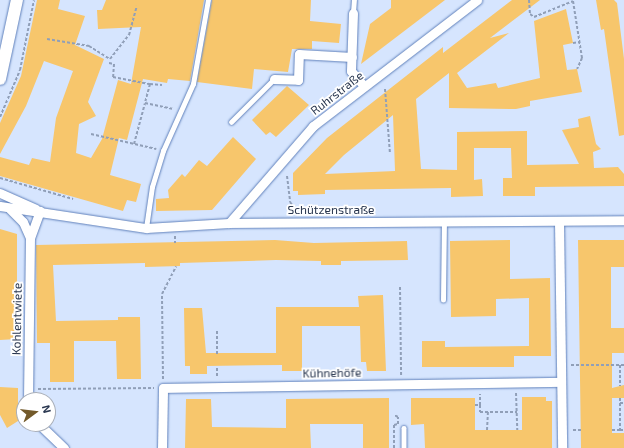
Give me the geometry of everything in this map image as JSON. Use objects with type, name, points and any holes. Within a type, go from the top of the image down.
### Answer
[{"type":"street","points":[[0,80],[18,0]]},
{"type":"street","name":"Ruhrstraße","points":[[229,222],[313,126],[477,0]]},
{"type":"street","points":[[353,13],[352,71],[364,86]]},
{"type":"street","points":[[274,79],[298,80],[299,54],[352,57]]},
{"type":"street","name":"Schützenstraße","points":[[0,193],[40,211]]},
{"type":"street","name":"Schützenstraße","points":[[0,206],[10,209],[40,211],[146,228],[229,222],[624,220]]},
{"type":"street","name":"Kohlentwiete","points":[[10,209],[23,222],[30,238]]},
{"type":"street","name":"Kohlentwiete","points":[[28,389],[30,238],[40,211]]},
{"type":"street","points":[[559,221],[562,448]]},
{"type":"street","name":"Kühnehöfe","points":[[163,388],[562,382]]},
{"type":"street","points":[[162,448],[163,388]]},
{"type":"street","points":[[47,432],[64,448]]},
{"type":"lane","points":[[146,228],[152,187],[163,151],[193,84],[208,0]]},
{"type":"lane","points":[[353,13],[354,0]]},
{"type":"lane","points":[[231,122],[274,79]]},
{"type":"lane","points":[[443,300],[444,221]]},
{"type":"lane","points":[[404,428],[404,448]]},
{"type":"path","points":[[0,117],[20,70],[30,35],[34,0]]},
{"type":"path","points":[[528,0],[530,14],[534,17],[574,1],[582,58],[577,69]]},
{"type":"path","points":[[47,39],[90,46],[110,59],[129,35],[137,6]]},
{"type":"path","points":[[573,43],[580,42]]},
{"type":"path","points":[[109,63],[114,64],[113,77],[162,85]]},
{"type":"path","points":[[134,144],[150,84]]},
{"type":"path","points":[[386,89],[390,154]]},
{"type":"path","points":[[144,103],[182,111]]},
{"type":"path","points":[[91,134],[163,151]]},
{"type":"path","points":[[287,176],[290,202],[296,210]]},
{"type":"path","points":[[0,178],[73,199]]},
{"type":"path","points":[[28,389],[163,388],[162,294],[176,271],[176,266]]},
{"type":"path","points":[[400,288],[401,384]]},
{"type":"path","points":[[217,331],[217,356]]},
{"type":"path","points":[[562,365],[624,365]]},
{"type":"path","points":[[620,365],[620,386]]},
{"type":"path","points":[[480,393],[480,412],[516,412]]},
{"type":"path","points":[[516,393],[517,430]]},
{"type":"path","points":[[620,398],[620,430]]},
{"type":"path","points":[[475,405],[480,405]]},
{"type":"path","points":[[487,430],[488,412]]},
{"type":"path","points":[[612,430],[624,430]]},
{"type":"building","points":[[37,0],[60,0],[58,9],[85,16],[75,45],[104,59],[88,102],[96,116],[79,124],[76,153],[91,158],[102,139],[118,80],[131,84],[141,27],[98,29],[97,10],[102,10],[106,0],[204,0],[190,81],[168,79],[167,83],[143,79],[127,140],[119,138],[110,175],[141,184],[136,202],[127,200],[123,211],[0,176],[0,157],[29,165],[32,158],[50,162],[56,118],[73,71],[44,61],[26,106],[0,154],[0,123],[21,76]]},
{"type":"building","points":[[212,0],[311,0],[310,21],[341,24],[339,43],[312,41],[312,49],[292,49],[288,72],[254,69],[252,89],[197,82]]},
{"type":"building","points":[[391,0],[445,0],[361,64],[370,24],[391,8]]},
{"type":"building","points":[[512,0],[540,0],[490,38],[509,33],[457,73],[467,88],[496,83],[498,88],[540,78],[534,21],[566,9],[573,43],[563,45],[567,70],[577,69],[582,92],[530,101],[530,106],[516,109],[449,108],[449,73],[416,99],[421,169],[457,170],[457,132],[527,131],[527,165],[579,164],[562,130],[579,127],[578,119],[590,116],[596,144],[601,149],[593,152],[594,168],[618,167],[624,174],[624,186],[535,187],[535,196],[503,196],[503,178],[512,178],[511,148],[474,148],[474,180],[482,179],[483,196],[451,197],[451,188],[325,190],[325,194],[298,195],[298,191],[293,191],[293,173],[327,138],[443,47],[443,53]],"holes":[[[393,115],[395,171],[325,174],[344,155]]]},
{"type":"building","points":[[596,0],[614,0],[617,3],[624,59],[624,135],[619,136],[604,29],[601,30]]},
{"type":"building","points":[[287,86],[309,105],[276,137],[270,132],[266,135],[252,120]]},
{"type":"building","points":[[233,137],[256,159],[212,210],[156,211],[156,199],[169,198],[168,190],[182,174],[185,177],[199,160],[207,166]]},
{"type":"building","points":[[0,229],[17,234],[17,339],[0,340]]},
{"type":"building","points":[[275,240],[314,243],[407,241],[408,260],[341,261],[341,265],[321,265],[321,261],[276,260],[180,263],[180,266],[145,267],[145,263],[53,265],[56,321],[118,320],[118,317],[140,317],[141,379],[117,379],[116,341],[74,341],[74,382],[50,382],[50,343],[37,343],[36,245]]},
{"type":"building","points":[[510,240],[510,279],[550,278],[551,356],[514,356],[514,367],[422,367],[422,341],[445,341],[445,347],[529,346],[529,298],[496,299],[496,316],[451,317],[450,241]]},
{"type":"building","points":[[578,240],[624,240],[624,267],[611,267],[611,328],[624,328],[624,353],[612,353],[612,388],[624,385],[624,398],[612,398],[612,433],[624,433],[624,448],[581,448]]},
{"type":"building","points":[[383,295],[386,371],[367,371],[366,362],[361,362],[360,326],[302,326],[302,371],[282,371],[282,365],[207,366],[207,374],[190,374],[190,366],[185,366],[184,308],[202,308],[206,353],[276,353],[276,307],[359,307],[358,296]]},
{"type":"building","points":[[0,387],[18,388],[18,392],[16,392],[16,422],[7,428],[0,415]]},
{"type":"building","points":[[522,397],[546,397],[546,401],[552,401],[552,448],[425,448],[424,424],[411,425],[411,398],[475,398],[475,430],[522,430]]},
{"type":"building","points":[[389,398],[389,448],[363,448],[363,424],[310,424],[311,448],[185,448],[186,399],[211,399],[212,427],[286,428],[286,399]]}]
